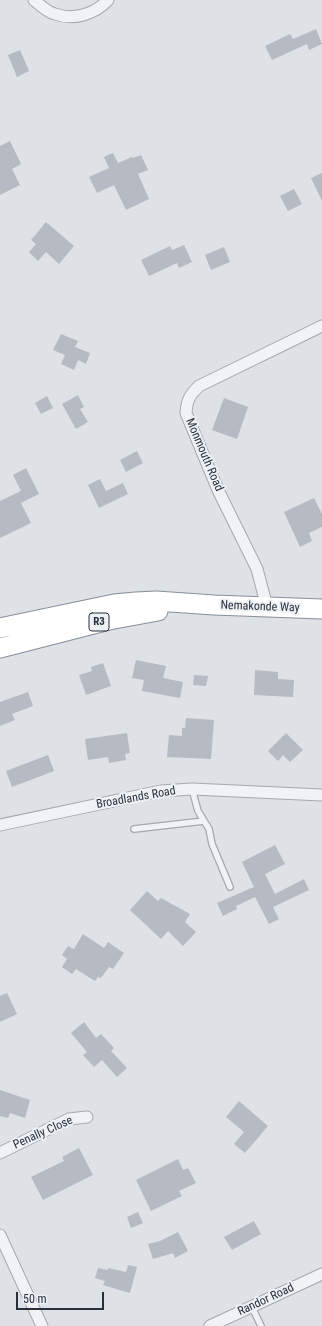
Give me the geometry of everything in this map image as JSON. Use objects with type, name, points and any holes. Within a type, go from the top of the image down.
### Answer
[{"type":"highway","name":"Nemakonde Way","points":[[2,627],[114,604],[136,602],[171,601],[267,608],[322,609]]},
{"type":"highway","name":"Nemakonde Way","points":[[0,648],[109,620],[199,604]]},
{"type":"street","points":[[34,0],[54,14],[67,17],[79,16],[91,12],[103,5],[108,0]]},
{"type":"street","name":"Monmouth Road","points":[[267,608],[257,569],[218,490],[186,413],[186,406],[188,400],[199,386],[322,326]]},
{"type":"street","name":"Broadlands Road","points":[[0,825],[161,791],[192,789],[322,795]]},
{"type":"street","name":"Penally Close","points":[[0,1153],[69,1119],[87,1117]]},
{"type":"street","points":[[0,1235],[42,1326]]},
{"type":"street","name":"Randor Road","points":[[210,1326],[322,1274]]},
{"type":"lane","points":[[192,789],[198,811],[209,829],[212,844],[230,887]]},
{"type":"lane","points":[[134,830],[204,821]]},
{"type":"lane","points":[[252,1307],[261,1326]]},
{"type":"building","points":[[316,29],[322,44],[309,50],[307,44],[272,60],[265,46],[290,34],[293,39]]},
{"type":"building","points":[[20,50],[29,71],[17,77],[8,55]]},
{"type":"building","points":[[10,141],[21,164],[12,169],[20,185],[0,195],[0,146]]},
{"type":"building","points":[[113,153],[118,163],[141,155],[148,170],[138,174],[149,199],[126,210],[114,185],[97,193],[89,177],[109,168],[104,157]]},
{"type":"building","points":[[322,173],[322,201],[311,178]]},
{"type":"building","points":[[294,189],[302,204],[288,211],[280,196]]},
{"type":"building","points":[[46,222],[74,246],[59,264],[46,252],[38,261],[29,252],[36,244],[31,240]]},
{"type":"building","points":[[184,245],[192,262],[179,268],[177,263],[149,276],[141,260],[170,246],[172,250]]},
{"type":"building","points":[[224,247],[230,262],[211,270],[205,255]]},
{"type":"building","points":[[61,334],[78,341],[75,347],[90,353],[86,364],[78,360],[74,370],[61,364],[65,355],[53,350]]},
{"type":"building","points":[[78,395],[84,407],[80,409],[88,422],[76,429],[62,404]]},
{"type":"building","points":[[47,396],[53,408],[41,414],[35,403]]},
{"type":"building","points":[[224,398],[248,407],[237,439],[212,430]]},
{"type":"building","points":[[137,451],[143,463],[126,472],[120,460]]},
{"type":"building","points":[[26,468],[39,494],[21,503],[31,523],[0,538],[0,501],[21,491],[13,475]]},
{"type":"building","points":[[100,479],[106,491],[123,483],[128,494],[99,508],[88,485]]},
{"type":"building","points":[[314,498],[322,514],[322,527],[309,533],[312,541],[300,547],[284,512]]},
{"type":"building","points":[[136,660],[166,666],[163,678],[183,682],[180,698],[142,691],[144,680],[132,678]]},
{"type":"building","points":[[103,663],[111,686],[86,695],[79,675],[92,671],[91,667]]},
{"type":"building","points":[[255,670],[278,672],[278,679],[294,680],[293,697],[254,695]]},
{"type":"building","points":[[194,675],[208,676],[206,686],[193,685]]},
{"type":"building","points":[[28,692],[33,706],[12,714],[15,720],[0,726],[0,702]]},
{"type":"building","points":[[186,718],[214,720],[211,759],[167,757],[169,735],[182,736],[182,728],[185,728]]},
{"type":"building","points":[[127,733],[130,753],[125,754],[126,760],[109,763],[108,757],[88,760],[85,739]]},
{"type":"building","points":[[286,733],[303,750],[290,762],[283,755],[278,761],[268,751]]},
{"type":"building","points":[[48,755],[54,771],[12,787],[6,771]]},
{"type":"building","points":[[275,845],[285,864],[265,874],[275,894],[304,879],[309,890],[273,907],[279,919],[269,924],[255,897],[236,906],[237,909],[223,916],[217,903],[254,887],[242,862]]},
{"type":"building","points":[[147,891],[158,901],[161,898],[190,914],[185,922],[196,932],[183,946],[168,931],[161,939],[130,910]]},
{"type":"building","points":[[83,934],[104,948],[108,942],[124,953],[113,969],[109,967],[101,978],[98,977],[95,981],[76,969],[72,974],[62,967],[67,959],[62,955],[68,946],[74,949]]},
{"type":"building","points":[[7,993],[17,1014],[0,1022],[0,996]]},
{"type":"building","points":[[84,1022],[96,1038],[101,1034],[114,1048],[111,1051],[127,1068],[117,1077],[102,1060],[94,1067],[83,1055],[87,1052],[71,1033]]},
{"type":"building","points":[[0,1090],[30,1100],[25,1118],[10,1113],[8,1118],[0,1116]]},
{"type":"building","points":[[239,1101],[268,1126],[245,1153],[234,1144],[244,1132],[226,1117]]},
{"type":"building","points":[[79,1148],[93,1175],[43,1200],[31,1177],[64,1161],[62,1157]]},
{"type":"building","points":[[178,1159],[183,1170],[188,1168],[196,1183],[179,1191],[182,1196],[151,1211],[136,1180]]},
{"type":"building","points":[[138,1212],[143,1223],[131,1228],[127,1217]]},
{"type":"building","points":[[254,1221],[261,1234],[232,1250],[224,1237]]},
{"type":"building","points":[[178,1232],[188,1251],[175,1258],[173,1253],[153,1259],[148,1244],[160,1241]]},
{"type":"building","points":[[128,1265],[137,1267],[130,1293],[103,1285],[105,1281],[95,1278],[98,1268],[108,1270],[108,1268],[126,1272]]}]
